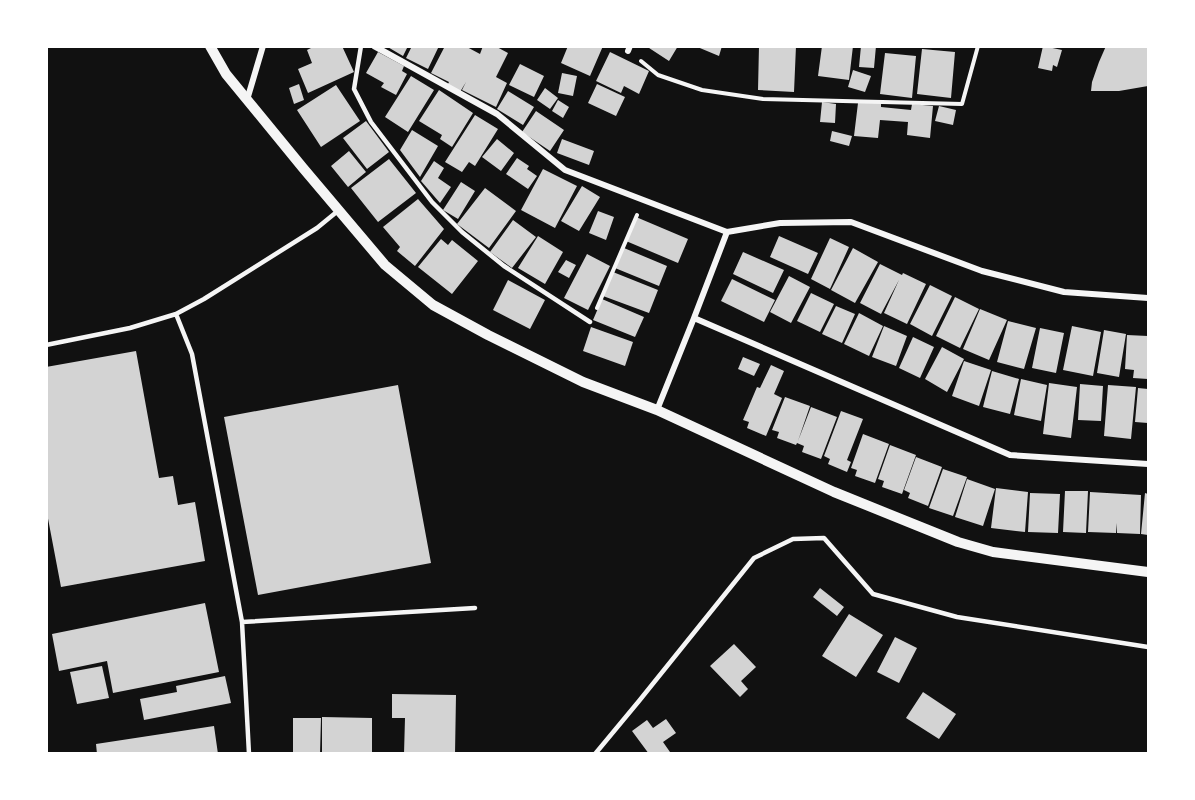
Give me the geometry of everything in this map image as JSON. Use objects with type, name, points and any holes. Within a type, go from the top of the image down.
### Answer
[{"type":"street","points":[[210,46],[226,74],[385,265],[434,305],[488,335],[584,382],[657,410],[834,492],[958,542],[993,552],[1149,572]]},
{"type":"street","points":[[247,100],[263,46]]},
{"type":"street","points":[[374,46],[497,114],[565,170],[727,232],[780,223],[851,222],[982,271],[1064,292],[1149,298]]},
{"type":"street","points":[[657,410],[727,232]]},
{"type":"street","points":[[694,318],[1010,455],[1149,464]]},
{"type":"lane","points":[[361,46],[354,88],[371,122],[432,202],[462,232],[504,266],[590,322]]},
{"type":"lane","points":[[46,345],[130,328],[176,314],[289,246],[339,210]]},
{"type":"lane","points":[[176,314],[192,354],[242,622],[249,753]]},
{"type":"lane","points":[[595,753],[754,558],[793,539],[824,538],[873,594],[957,617],[1149,647]]},
{"type":"lane","points":[[242,622],[475,608]]},
{"type":"path","points":[[629,49],[658,75],[702,90],[763,99],[962,104],[978,46]]},
{"type":"path","points":[[590,322],[643,200]]},
{"type":"building","points":[[315,46],[342,46],[354,72],[308,93],[298,69],[312,63],[307,50]]},
{"type":"building","points":[[386,46],[408,46],[403,56]]},
{"type":"building","points":[[412,46],[439,46],[428,69],[406,58]]},
{"type":"building","points":[[445,46],[465,46],[480,54],[483,46],[495,46],[508,53],[496,77],[507,83],[496,107],[462,90],[466,82],[460,92],[447,86],[449,82],[431,73]]},
{"type":"building","points":[[568,46],[603,46],[590,76],[561,63]]},
{"type":"building","points":[[646,46],[678,46],[669,61]]},
{"type":"building","points":[[695,46],[722,46],[719,56]]},
{"type":"building","points":[[759,46],[796,46],[794,92],[758,90]]},
{"type":"building","points":[[822,46],[853,46],[849,80],[818,76]]},
{"type":"building","points":[[861,46],[876,46],[874,68],[859,67]]},
{"type":"building","points":[[1043,46],[1062,50],[1057,67],[1053,65],[1052,71],[1038,68]]},
{"type":"building","points":[[1106,46],[1148,46],[1148,86],[1119,91],[1091,91],[1092,82]]},
{"type":"building","points":[[922,49],[955,52],[951,98],[917,94]]},
{"type":"building","points":[[378,52],[404,66],[402,71],[407,74],[396,95],[381,87],[384,83],[366,73]]},
{"type":"building","points":[[610,52],[649,71],[639,94],[624,86],[621,93],[596,81]]},
{"type":"building","points":[[885,53],[916,56],[912,98],[880,94]]},
{"type":"building","points":[[520,64],[544,76],[534,97],[509,85]]},
{"type":"building","points":[[853,70],[871,76],[865,92],[848,87]]},
{"type":"building","points":[[562,73],[577,76],[573,96],[558,93]]},
{"type":"building","points":[[411,76],[434,90],[408,132],[385,117]]},
{"type":"building","points":[[299,84],[304,100],[294,104],[289,88]]},
{"type":"building","points":[[597,84],[625,97],[616,116],[588,103]]},
{"type":"building","points":[[336,85],[360,121],[321,147],[297,110]]},
{"type":"building","points":[[545,88],[558,98],[550,109],[537,100]]},
{"type":"building","points":[[439,90],[473,113],[452,147],[440,139],[442,135],[419,121]]},
{"type":"building","points":[[508,91],[534,107],[523,125],[497,109]]},
{"type":"building","points":[[558,100],[569,107],[563,118],[552,111]]},
{"type":"building","points":[[822,102],[836,104],[835,123],[820,122]]},
{"type":"building","points":[[858,103],[881,103],[881,107],[911,110],[912,104],[933,106],[930,138],[907,135],[908,122],[880,120],[878,138],[854,136]]},
{"type":"building","points":[[939,106],[956,110],[953,125],[935,121]]},
{"type":"building","points":[[536,111],[564,130],[550,151],[522,132]]},
{"type":"building","points":[[475,115],[498,129],[475,166],[469,162],[462,172],[445,162]]},
{"type":"building","points":[[366,121],[389,152],[367,169],[343,138]]},
{"type":"building","points":[[412,130],[438,146],[420,177],[400,150]]},
{"type":"building","points":[[832,131],[852,136],[849,146],[830,141]]},
{"type":"building","points":[[497,139],[514,153],[501,171],[482,157]]},
{"type":"building","points":[[562,139],[594,151],[589,165],[557,153]]},
{"type":"building","points":[[349,151],[366,172],[348,187],[331,166]]},
{"type":"building","points":[[517,158],[529,166],[527,169],[537,176],[528,189],[506,174]]},
{"type":"building","points":[[389,159],[416,193],[378,222],[351,188]]},
{"type":"building","points":[[434,161],[444,168],[438,178],[451,187],[440,203],[421,181]]},
{"type":"building","points":[[543,169],[577,186],[555,228],[521,210]]},
{"type":"building","points":[[461,182],[475,191],[458,219],[443,210]]},
{"type":"building","points":[[582,186],[600,197],[579,231],[561,221]]},
{"type":"building","points":[[485,188],[516,211],[489,248],[457,224]]},
{"type":"building","points":[[418,199],[444,229],[415,266],[397,251],[400,247],[383,227]]},
{"type":"building","points":[[598,211],[614,217],[606,240],[589,233]]},
{"type":"building","points":[[636,217],[688,239],[678,263],[626,241]]},
{"type":"building","points":[[513,220],[536,237],[512,268],[490,252]]},
{"type":"building","points":[[538,236],[563,252],[545,284],[518,268]]},
{"type":"building","points":[[779,236],[818,253],[808,274],[770,257]]},
{"type":"building","points":[[830,238],[849,247],[830,289],[811,279]]},
{"type":"building","points":[[441,239],[448,245],[452,240],[478,261],[452,294],[418,267]]},
{"type":"building","points":[[624,248],[667,266],[659,286],[615,268]]},
{"type":"building","points":[[853,248],[878,262],[855,303],[831,290]]},
{"type":"building","points":[[743,252],[784,270],[773,293],[733,274]]},
{"type":"building","points":[[587,254],[610,266],[588,310],[564,298]]},
{"type":"building","points":[[566,260],[576,265],[569,278],[558,272]]},
{"type":"building","points":[[880,264],[926,284],[907,324],[884,313],[899,280],[881,314],[860,303]]},
{"type":"building","points":[[613,272],[658,290],[649,313],[603,296]]},
{"type":"building","points":[[789,276],[810,287],[791,323],[770,312]]},
{"type":"building","points":[[732,279],[775,300],[764,322],[721,301]]},
{"type":"building","points":[[508,280],[545,300],[530,329],[493,310]]},
{"type":"building","points":[[930,285],[952,296],[932,336],[910,324]]},
{"type":"building","points":[[811,293],[834,304],[820,332],[797,321]]},
{"type":"building","points":[[955,297],[979,309],[960,348],[936,336]]},
{"type":"building","points":[[602,299],[644,317],[635,337],[593,320]]},
{"type":"building","points":[[836,306],[855,314],[842,343],[822,334]]},
{"type":"building","points":[[980,309],[1007,320],[989,360],[963,349]]},
{"type":"building","points":[[859,313],[883,326],[869,356],[844,344]]},
{"type":"building","points":[[1008,321],[1036,328],[1024,369],[997,362]]},
{"type":"building","points":[[884,326],[907,336],[896,366],[872,357]]},
{"type":"building","points":[[1072,326],[1101,332],[1093,376],[1063,370]]},
{"type":"building","points":[[591,327],[633,342],[625,366],[583,351]]},
{"type":"building","points":[[1040,328],[1064,333],[1056,373],[1032,368]]},
{"type":"building","points":[[1104,330],[1126,334],[1119,377],[1097,373]]},
{"type":"building","points":[[1127,335],[1148,336],[1148,379],[1133,378],[1134,370],[1125,369]]},
{"type":"building","points":[[913,337],[934,347],[920,378],[899,368]]},
{"type":"building","points":[[942,347],[964,359],[947,392],[925,379]]},
{"type":"building","points":[[136,351],[159,478],[173,476],[178,505],[195,502],[205,561],[61,587],[46,508],[46,367]]},
{"type":"building","points":[[743,357],[760,364],[754,376],[738,369]]},
{"type":"building","points":[[964,361],[991,370],[979,406],[952,396]]},
{"type":"building","points":[[771,365],[784,371],[774,394],[782,398],[766,436],[747,428],[749,422],[743,420],[757,387],[760,388]]},
{"type":"building","points":[[992,371],[1019,379],[1010,414],[983,407]]},
{"type":"building","points":[[1021,379],[1047,385],[1041,421],[1014,415]]},
{"type":"building","points":[[1049,383],[1077,387],[1071,438],[1043,434]]},
{"type":"building","points":[[1080,384],[1103,386],[1101,421],[1078,420]]},
{"type":"building","points":[[398,385],[431,563],[258,595],[224,417]]},
{"type":"building","points":[[1108,385],[1136,387],[1131,439],[1104,436]]},
{"type":"building","points":[[1138,388],[1148,389],[1148,423],[1135,422]]},
{"type":"building","points":[[785,397],[810,406],[798,441],[811,407],[837,417],[821,459],[802,452],[804,446],[777,438],[779,432],[772,430]]},
{"type":"building","points":[[841,411],[863,419],[847,460],[851,462],[847,472],[828,464],[830,459],[824,456]]},
{"type":"building","points":[[863,434],[889,444],[875,483],[855,476],[857,470],[851,468]]},
{"type":"building","points":[[890,445],[916,455],[902,494],[882,487],[884,481],[878,479]]},
{"type":"building","points":[[916,457],[942,467],[928,506],[908,498],[910,493],[904,490]]},
{"type":"building","points":[[943,469],[967,477],[953,516],[929,508]]},
{"type":"building","points":[[967,479],[995,489],[983,526],[955,517]]},
{"type":"building","points":[[996,488],[1028,492],[1025,532],[991,528]]},
{"type":"building","points":[[1065,491],[1088,491],[1086,533],[1063,532]]},
{"type":"building","points":[[1090,492],[1141,495],[1140,534],[1117,533],[1117,523],[1116,533],[1088,532]]},
{"type":"building","points":[[1030,493],[1060,494],[1058,533],[1028,532]]},
{"type":"building","points":[[1145,493],[1148,494],[1148,535],[1141,534]]},
{"type":"building","points":[[820,588],[844,607],[837,616],[813,597]]},
{"type":"building","points":[[205,603],[219,672],[113,693],[107,661],[59,671],[52,634]]},
{"type":"building","points":[[849,614],[883,635],[856,677],[822,656]]},
{"type":"building","points":[[895,637],[917,648],[899,683],[877,672]]},
{"type":"building","points":[[734,644],[756,667],[741,681],[748,689],[740,697],[710,666]]},
{"type":"building","points":[[102,666],[109,698],[77,704],[70,672]]},
{"type":"building","points":[[225,676],[231,703],[144,720],[140,699],[177,692],[176,686]]},
{"type":"building","points":[[923,692],[956,714],[939,739],[906,718]]},
{"type":"building","points":[[392,694],[456,695],[455,754],[404,754],[405,718],[392,718]]},
{"type":"building","points":[[322,717],[372,718],[372,754],[322,754]]},
{"type":"building","points":[[293,718],[321,718],[320,754],[293,754]]},
{"type":"building","points":[[666,719],[676,733],[663,742],[670,752],[668,754],[649,754],[632,731],[647,720],[653,728]]},
{"type":"building","points":[[214,726],[218,754],[97,754],[96,744]]}]
